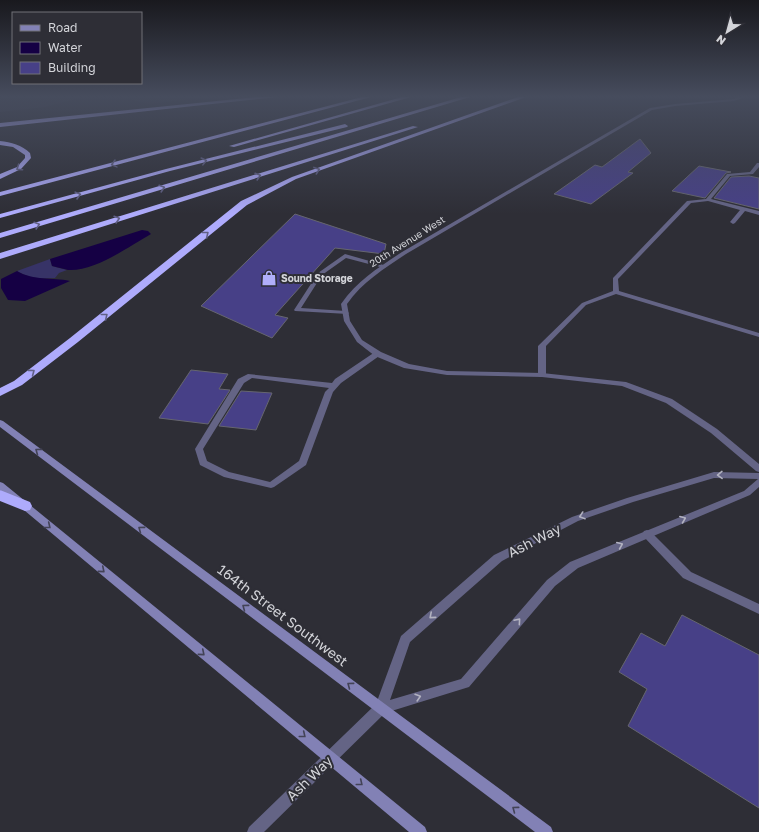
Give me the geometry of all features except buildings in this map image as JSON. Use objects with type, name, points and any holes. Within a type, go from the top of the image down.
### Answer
[{"type":"highway","points":[[0,194],[221,136]]},
{"type":"highway","points":[[222,149],[269,136]]},
{"type":"highway","points":[[0,216],[168,170],[304,136]]},
{"type":"highway","points":[[0,236],[337,136]]},
{"type":"highway","points":[[0,256],[388,136]]},
{"type":"highway","points":[[0,393],[18,383],[74,340],[244,203],[268,190],[300,176],[414,136]]},
{"type":"highway","points":[[0,143],[16,146],[23,149],[28,154],[25,163],[19,168],[0,177]]},
{"type":"highway","points":[[0,208],[199,155]]},
{"type":"highway","points":[[0,495],[25,506]]},
{"type":"main road","name":"164th Street Southwest","points":[[0,423],[546,832]]},
{"type":"main road","points":[[0,485],[420,832]]},
{"type":"street","name":"20th Avenue West","points":[[346,313],[344,304],[352,290],[384,266],[605,136]]},
{"type":"street","points":[[708,200],[729,175],[751,172],[759,164]]},
{"type":"street","points":[[616,292],[615,279],[689,202],[708,200],[759,213]]},
{"type":"street","points":[[733,222],[743,210]]},
{"type":"street","points":[[384,266],[345,256],[320,274],[297,310],[346,313],[347,320],[359,341],[378,354],[407,366],[447,373],[542,375],[623,384],[669,401],[714,431],[759,469]]},
{"type":"street","points":[[542,375],[542,346],[584,304],[616,292],[759,335]]},
{"type":"street","points":[[334,386],[251,376],[241,381],[199,449],[203,463],[227,475],[271,485],[303,463],[329,392],[334,386],[338,381],[378,354]]},
{"type":"street","name":"Ash Way","points":[[254,832],[381,708],[405,639],[498,558],[575,519],[630,500],[714,475],[759,476]]},
{"type":"street","name":"Ash Way","points":[[381,708],[465,683],[551,582],[574,565],[747,493],[759,482]]},
{"type":"street","points":[[647,534],[687,575],[759,609]]},
{"type":"shaded area","points":[[50,259],[52,266],[67,270],[59,273],[55,278],[36,278],[17,271]]},
{"type":"water","points":[[142,230],[148,231],[151,234],[100,263],[78,270],[68,270],[52,266],[50,259]]},
{"type":"water","points":[[17,271],[36,278],[70,281],[25,301],[8,300],[1,288],[1,279]]},
{"type":"place","name":"Sound Storage","points":[[269,278]]}]
